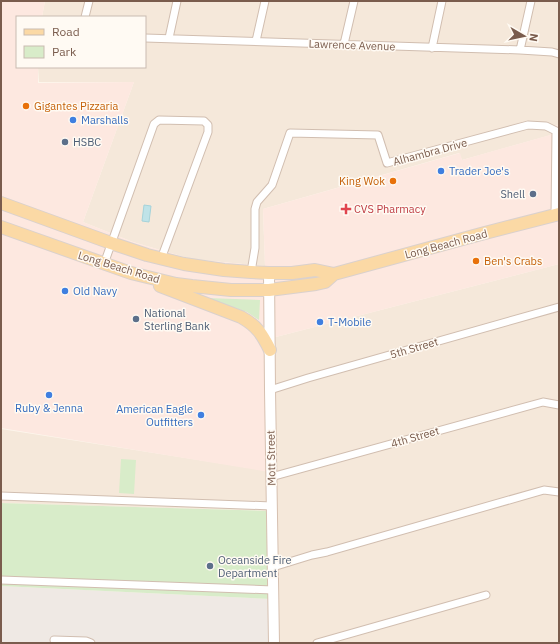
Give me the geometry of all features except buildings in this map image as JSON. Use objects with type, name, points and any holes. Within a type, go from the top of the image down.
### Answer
[{"type":"main road","name":"Long Beach Road","points":[[1,203],[111,243],[161,259],[224,270],[269,273],[292,273],[315,270],[334,274]]},
{"type":"main road","name":"Long Beach Road","points":[[1,228],[131,273],[176,284],[231,290],[270,290],[325,282],[334,274],[557,214]]},
{"type":"main road","points":[[131,273],[165,289],[245,319],[258,329],[270,350]]},
{"type":"main road","name":"Mott Street","points":[[269,273],[274,643]]},
{"type":"street","points":[[85,16],[89,1]]},
{"type":"street","points":[[169,38],[177,1]]},
{"type":"street","points":[[256,42],[266,1]]},
{"type":"street","points":[[344,44],[354,1]]},
{"type":"street","points":[[432,48],[442,1]]},
{"type":"street","points":[[520,50],[531,1]]},
{"type":"street","name":"Lawrence Avenue","points":[[146,38],[520,50],[552,52],[559,54]]},
{"type":"street","points":[[104,264],[154,124],[159,120],[204,121],[208,125],[208,132],[161,259]]},
{"type":"street","name":"Alhambra Drive","points":[[251,272],[255,248],[255,209],[257,202],[272,185],[290,133],[378,135],[387,163],[528,125],[546,126],[556,131],[557,214]]},
{"type":"street","name":"5th Street","points":[[270,390],[316,375],[559,307]]},
{"type":"street","name":"4th Street","points":[[271,477],[543,402],[559,405]]},
{"type":"street","points":[[273,567],[544,490],[559,492]]},
{"type":"street","points":[[1,496],[272,506]]},
{"type":"street","points":[[1,580],[273,590]]},
{"type":"street","points":[[317,643],[486,595]]},
{"type":"street","points":[[54,640],[86,641],[91,643]]},
{"type":"shaded area","points":[[1,1],[45,1],[42,16],[16,16],[16,68],[38,68],[38,83],[134,82],[83,222],[133,242],[191,259],[265,266],[263,209],[460,153],[462,160],[550,135],[554,126],[559,125],[559,264],[268,339],[269,472],[1,428]]},
{"type":"shaded area","points":[[45,1],[559,1],[559,125],[554,126],[551,135],[462,160],[459,153],[263,209],[265,266],[191,259],[133,242],[83,222],[134,82],[39,82],[38,68],[146,68],[146,16],[42,16]]},
{"type":"shaded area","points":[[559,264],[559,643],[273,643],[270,511],[1,503],[1,429],[269,471],[268,339]]},
{"type":"shaded area","points":[[1,586],[272,599],[273,643],[1,643]]},
{"type":"green space","points":[[207,298],[260,300],[259,320],[247,312]]},
{"type":"green space","points":[[121,459],[136,460],[134,494],[119,493]]},
{"type":"green space","points":[[1,503],[270,511],[272,599],[1,586]]},
{"type":"water","points":[[144,205],[151,206],[149,222],[142,221]]},
{"type":"place","name":"Gigantes Pizzaria","points":[[26,106]]},
{"type":"place","name":"Marshalls","points":[[73,120]]},
{"type":"place","name":"HSBC","points":[[65,142]]},
{"type":"place","name":"Trader Joe's","points":[[441,171]]},
{"type":"place","name":"King Wok","points":[[393,181]]},
{"type":"place","name":"Shell","points":[[533,194]]},
{"type":"place","name":"CVS Pharmacy","points":[[346,209]]},
{"type":"place","name":"Ben's Crabs","points":[[476,261]]},
{"type":"place","name":"Old Navy","points":[[65,291]]},
{"type":"place","name":"National Sterling Bank","points":[[136,319]]},
{"type":"place","name":"T-Mobile","points":[[320,322]]},
{"type":"place","name":"Ruby & Jenna","points":[[49,395]]},
{"type":"place","name":"American Eagle Outfitters","points":[[201,415]]},
{"type":"place","name":"Oceanside Fire Department","points":[[210,566]]}]
